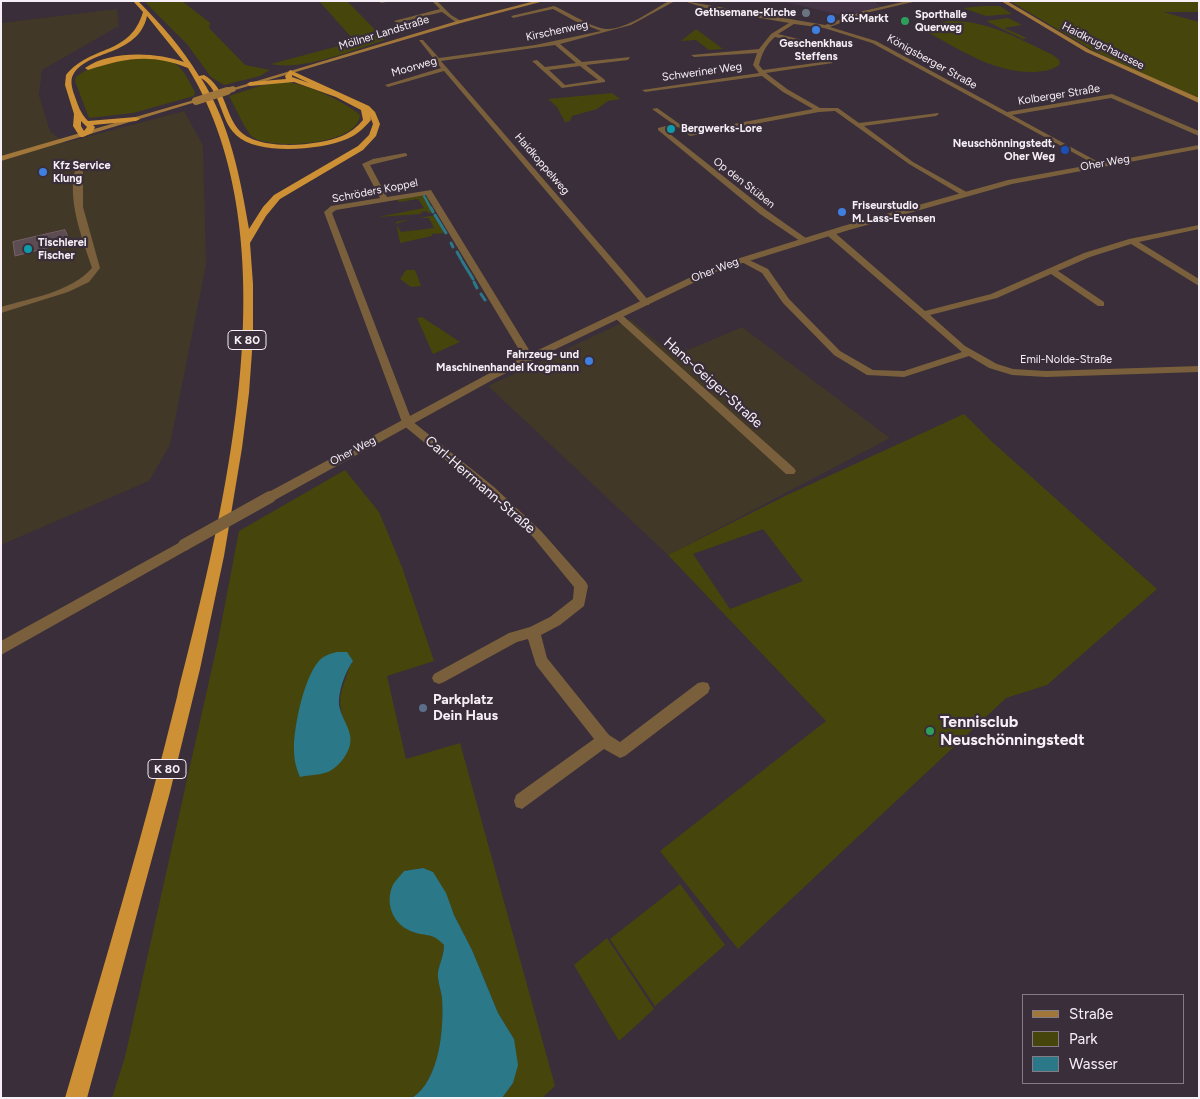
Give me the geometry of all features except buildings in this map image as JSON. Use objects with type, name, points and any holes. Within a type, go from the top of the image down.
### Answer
[{"type":"highway","name":"K 80","points":[[76,1098],[154,821],[195,659],[216,562],[232,473],[242,397],[248,314],[245,244],[237,182],[229,148],[218,117],[194,70],[169,35],[135,1]]},
{"type":"highway","points":[[77,114],[91,128],[83,135],[78,129],[69,75],[77,66],[132,37],[141,27],[146,12]]},
{"type":"highway","points":[[69,82],[81,72],[93,66],[127,58],[169,58],[206,78],[214,86],[238,133],[252,141],[280,146],[312,145],[341,138],[355,132],[364,124],[367,116],[360,107],[292,76]]},
{"type":"highway","points":[[245,244],[266,208],[282,192],[360,149],[370,140],[376,130],[374,116],[365,107],[292,76],[250,84]]},
{"type":"highway","points":[[87,123],[136,119]]},
{"type":"main road","name":"Möllner Landstraße","points":[[292,76],[459,22],[542,1]]},
{"type":"main road","name":"Haidkrugchaussee","points":[[1003,1],[1088,51],[1199,101]]},
{"type":"main road","points":[[1,159],[250,84]]},
{"type":"street","points":[[381,2],[388,1]]},
{"type":"street","points":[[434,1],[459,22]]},
{"type":"street","name":"Kirschenweg","points":[[438,60],[555,42],[606,31],[631,23],[674,1]]},
{"type":"street","name":"Königsberger Straße","points":[[686,1],[708,8],[795,21],[858,36],[890,49],[1004,114],[1098,164]]},
{"type":"street","points":[[825,27],[856,14],[915,1]]},
{"type":"street","points":[[513,16],[554,7],[577,20],[606,31]]},
{"type":"street","points":[[397,21],[443,10]]},
{"type":"street","points":[[795,21],[773,35],[759,51],[756,65],[762,73],[819,110]]},
{"type":"street","points":[[773,35],[812,43]]},
{"type":"street","name":"Haidkoppelweg","points":[[421,41],[646,303]]},
{"type":"street","points":[[535,61],[564,87],[602,81],[555,42]]},
{"type":"street","points":[[694,55],[759,51]]},
{"type":"street","points":[[544,69],[628,58]]},
{"type":"street","name":"Schweriner Weg","points":[[645,90],[830,63]]},
{"type":"street","name":"Moorweg","points":[[388,85],[445,69]]},
{"type":"street","name":"Kolberger Straße","points":[[1004,114],[1112,96],[1199,134]]},
{"type":"street","points":[[655,109],[690,134]]},
{"type":"street","points":[[679,125],[660,129],[672,138],[819,110],[836,109],[911,163],[966,194]]},
{"type":"street","points":[[858,125],[936,114]]},
{"type":"street","name":"Op den Stüben","points":[[672,138],[763,212],[806,241]]},
{"type":"street","name":"Oher Weg","points":[[1,649],[270,497],[529,358],[701,275],[742,260],[1011,182],[1098,164],[1199,147]]},
{"type":"street","points":[[384,199],[366,164],[375,160],[406,155]]},
{"type":"street","points":[[1,310],[65,290],[86,280],[96,268],[80,215],[76,189],[79,169]]},
{"type":"street","name":"Schröders Koppel","points":[[408,423],[328,212],[334,208],[428,192],[529,358]]},
{"type":"street","points":[[923,314],[994,296],[1087,255],[1132,241],[1199,227]]},
{"type":"street","name":"Emil-Nolde-Straße","points":[[831,234],[968,353],[993,366],[1012,372],[1028,374],[1199,369]]},
{"type":"street","points":[[1132,241],[1199,283]]},
{"type":"street","points":[[742,260],[766,271],[786,301],[837,353],[871,373],[904,374],[955,360],[968,353]]},
{"type":"street","points":[[1052,271],[1101,304]]},
{"type":"street","name":"Hans-Geiger-Straße","points":[[618,316],[790,470]]},
{"type":"street","name":"Carl-Herrmann-Straße","points":[[408,423],[490,490],[537,534],[581,586],[579,602],[555,621],[533,632],[514,637],[439,678]]},
{"type":"street","points":[[533,632],[541,661],[604,740],[620,751],[703,688]]},
{"type":"street","points":[[522,801],[604,740]]},
{"type":"shaded area","points":[[781,1],[881,1],[875,3],[883,6],[844,16]]},
{"type":"shaded area","points":[[117,9],[119,26],[42,70],[39,95],[50,131],[64,143],[184,111],[203,145],[206,265],[170,445],[149,481],[1,545],[1,23]]},
{"type":"shaded area","points":[[630,319],[674,356],[742,327],[890,438],[668,555],[488,386]]},
{"type":"green space","points":[[144,1],[182,1],[210,23],[209,28],[245,65],[270,70],[260,76],[224,85],[211,77],[187,44]]},
{"type":"green space","points":[[319,1],[347,1],[385,40],[313,62],[298,65],[271,64],[350,43],[352,38]]},
{"type":"green space","points":[[1010,1],[1199,1],[1199,12],[1163,12],[1199,22],[1199,99],[1094,51]]},
{"type":"green space","points":[[1000,6],[1012,14],[986,16],[963,8]]},
{"type":"green space","points":[[1008,18],[1022,25],[1004,28],[1027,38],[1023,39],[986,21]]},
{"type":"green space","points":[[949,21],[977,24],[1003,32],[1053,55],[1059,60],[1060,64],[1051,69],[1034,72],[1004,69],[963,52],[924,30],[929,30],[935,24]]},
{"type":"green space","points":[[696,29],[723,49],[709,50],[696,40],[681,41]]},
{"type":"green space","points":[[147,58],[166,60],[178,66],[195,92],[194,96],[133,113],[89,118],[75,81],[76,77],[101,64]]},
{"type":"green space","points":[[286,82],[304,86],[345,104],[360,115],[356,125],[346,133],[331,139],[314,142],[280,144],[254,138],[244,125],[229,96],[263,85]]},
{"type":"green space","points":[[612,93],[620,99],[608,101],[597,109],[572,116],[570,121],[565,122],[557,107],[548,99]]},
{"type":"green space","points":[[420,195],[430,198],[428,200],[435,212],[428,213],[427,211],[421,212],[421,214],[378,217],[424,208],[418,199],[399,202],[397,200]]},
{"type":"green space","points":[[436,215],[447,233],[432,234],[432,236],[400,243],[397,225],[401,232],[434,228],[429,218],[419,218]]},
{"type":"green space","points":[[406,270],[415,270],[421,286],[411,287],[400,279]]},
{"type":"green space","points":[[422,317],[460,342],[433,354],[417,318]]},
{"type":"green space","points":[[964,414],[990,440],[1157,589],[1047,685],[1006,698],[738,949],[660,851],[826,721],[668,555],[785,496]],"holes":[[[763,529],[803,581],[730,609],[693,554]]]},
{"type":"green space","points":[[345,470],[379,512],[402,567],[434,661],[387,676],[406,759],[460,743],[555,1086],[542,1098],[502,1098],[513,1083],[514,1039],[498,1013],[472,950],[454,915],[423,868],[404,871],[392,887],[412,932],[435,935],[444,945],[438,972],[442,998],[441,1038],[429,1079],[412,1098],[112,1098],[125,1057],[218,641],[239,531]],"holes":[[[353,661],[340,697],[342,715],[350,735],[300,777],[296,765],[294,738],[299,710],[312,672]]]},
{"type":"green space","points":[[680,884],[725,945],[655,1006],[610,939]]},
{"type":"green space","points":[[607,938],[654,1009],[619,1041],[574,965]]},
{"type":"water","points":[[337,652],[347,652],[353,661],[343,682],[339,700],[340,709],[350,735],[350,745],[342,760],[330,771],[300,777],[294,757],[294,741],[305,687],[310,675],[322,658]]},
{"type":"water","points":[[423,868],[433,872],[446,893],[498,1013],[514,1039],[518,1065],[513,1083],[502,1098],[412,1098],[429,1079],[441,1038],[442,998],[438,972],[444,945],[433,936],[413,932],[401,925],[393,914],[390,894],[392,887],[404,871]]},
{"type":"waterway","points":[[424,196],[431,209]]},
{"type":"waterway","points":[[431,208],[433,212]]},
{"type":"waterway","points":[[435,215],[446,233]]},
{"type":"waterway","points":[[451,243],[453,247]]},
{"type":"waterway","points":[[457,252],[461,259]]},
{"type":"waterway","points":[[462,261],[473,279]]},
{"type":"waterway","points":[[474,282],[477,288]]},
{"type":"waterway","points":[[481,294],[485,300]]},
{"type":"place","name":"Gethsemane-Kirche","points":[[806,13]]},
{"type":"place","name":"Kö-Markt","points":[[831,19]]},
{"type":"place","name":"Sporthalle Querweg","points":[[905,21]]},
{"type":"place","name":"Geschenkhaus Steffens","points":[[816,30]]},
{"type":"place","name":"Bergwerks-Lore","points":[[671,129]]},
{"type":"place","name":"Neuschönningstedt, Oher Weg","points":[[1065,150]]},
{"type":"place","name":"Kfz Service Klung","points":[[43,172]]},
{"type":"place","name":"Friseurstudio M. Lass-Evensen","points":[[842,212]]},
{"type":"place","name":"Tischlerei Fischer","points":[[28,249]]},
{"type":"place","name":"Fahrzeug- und Maschinenhandel Krogmann","points":[[589,361]]},
{"type":"place","name":"Parkplatz Dein Haus","points":[[423,708]]},
{"type":"place","name":"Tennisclub Neuschönningstedt","points":[[930,731]]}]
